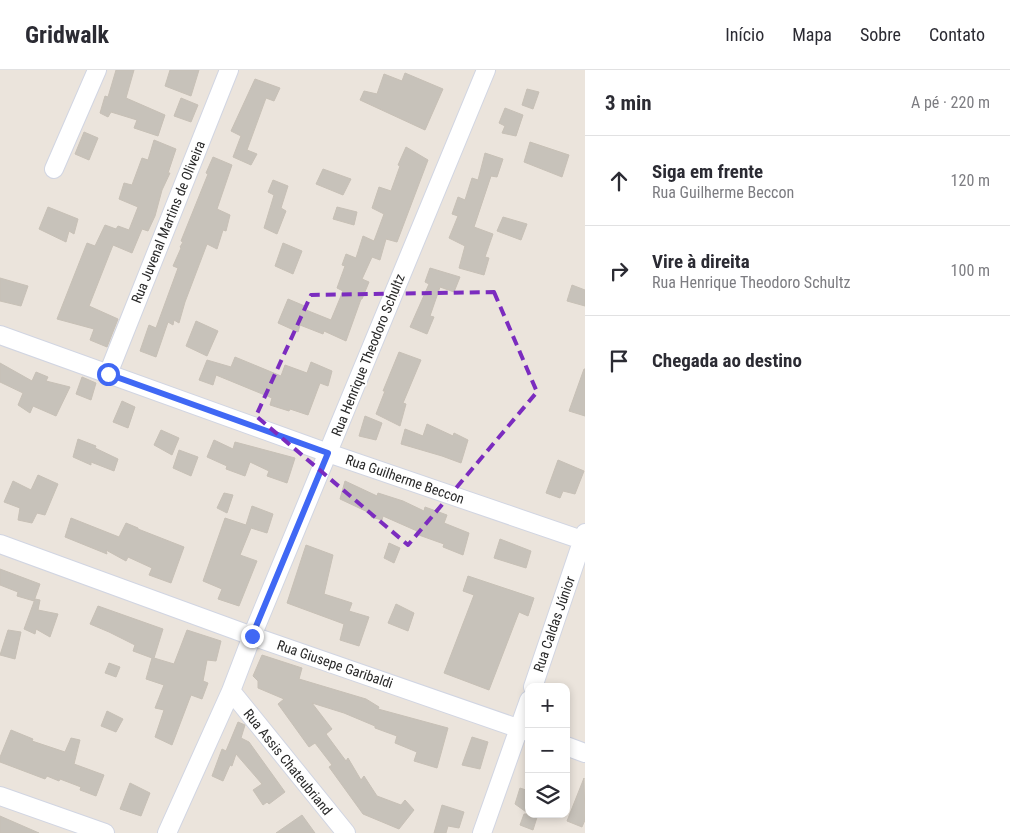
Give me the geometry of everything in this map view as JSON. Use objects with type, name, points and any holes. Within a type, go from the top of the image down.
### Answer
[{"type":"street","points":[[54,169],[97,70]]},
{"type":"street","name":"Rua Juvenal Martins de Oliveira","points":[[108,374],[229,70]]},
{"type":"street","name":"Rua Henrique Theodoro Schultz","points":[[167,833],[231,692],[252,636],[486,70]]},
{"type":"street","name":"Rua Guilherme Beccon","points":[[0,335],[328,453],[584,538]]},
{"type":"street","name":"Rua Caldas Júnior","points":[[534,683],[584,538]]},
{"type":"street","name":"Rua Giusepe Garibaldi","points":[[0,544],[252,636],[524,730]]},
{"type":"street","name":"Rua Assis Chateubriand","points":[[231,692],[346,833]]},
{"type":"street","points":[[482,833],[524,730]]},
{"type":"street","points":[[570,747],[585,753]]},
{"type":"street","points":[[0,796],[105,833]]},
{"type":"highlighted area","points":[[494,292],[537,392],[408,545],[256,416],[311,295]]},
{"type":"building","points":[[116,70],[134,70],[126,98],[165,115],[158,136],[134,128],[137,120],[111,112],[108,117],[100,113],[105,96],[108,97]]},
{"type":"building","points":[[170,70],[199,70],[191,96],[165,86]]},
{"type":"building","points":[[405,73],[443,89],[425,130],[360,100],[364,91],[377,94],[384,74],[402,81]]},
{"type":"building","points":[[255,79],[280,88],[274,101],[266,98],[247,150],[257,154],[251,165],[233,157],[241,136],[231,131]]},
{"type":"building","points":[[527,89],[539,92],[533,109],[522,105]]},
{"type":"building","points":[[181,98],[198,105],[191,122],[174,116]]},
{"type":"building","points":[[505,108],[523,115],[516,136],[502,133],[505,126],[499,123]]},
{"type":"building","points":[[84,132],[98,138],[89,160],[75,154]]},
{"type":"building","points":[[154,140],[176,149],[155,216],[148,231],[142,229],[132,253],[113,245],[89,306],[118,319],[107,347],[90,340],[94,329],[57,319],[87,243],[95,246],[105,225],[116,229],[118,226],[129,230],[138,207],[119,199],[124,183],[132,185],[142,158],[148,160]]},
{"type":"building","points":[[530,142],[569,155],[562,177],[524,162]]},
{"type":"building","points":[[406,147],[428,160],[397,242],[386,239],[380,260],[372,257],[362,279],[369,282],[346,341],[324,331],[323,334],[300,325],[298,332],[278,323],[288,299],[307,307],[306,310],[331,320],[343,291],[337,288],[345,266],[342,265],[346,254],[356,258],[363,236],[374,241],[384,214],[372,208],[379,187],[391,191],[400,166],[398,165]]},
{"type":"building","points":[[485,153],[503,159],[497,177],[491,176],[474,227],[493,234],[485,257],[489,258],[484,275],[459,268],[465,246],[449,238],[458,216],[452,214],[458,197],[465,200],[472,178],[478,180]]},
{"type":"building","points":[[213,157],[232,165],[217,209],[230,215],[226,231],[223,230],[217,249],[207,244],[179,323],[174,320],[173,325],[168,322],[156,357],[140,351],[149,325],[156,328],[178,268],[173,266],[183,242],[181,241]]},
{"type":"building","points":[[323,169],[351,179],[343,195],[316,184]]},
{"type":"building","points":[[273,180],[288,186],[281,208],[286,211],[277,234],[264,228],[274,195],[268,192]]},
{"type":"building","points":[[48,207],[78,219],[74,234],[69,231],[66,242],[39,229]]},
{"type":"building","points":[[337,207],[357,212],[354,225],[333,219]]},
{"type":"building","points":[[503,217],[527,224],[521,240],[497,231]]},
{"type":"building","points":[[283,243],[302,251],[293,274],[275,266]]},
{"type":"building","points":[[430,268],[460,277],[454,292],[440,287],[430,316],[434,317],[427,334],[410,327],[429,284],[425,282]]},
{"type":"building","points":[[0,278],[28,286],[21,306],[0,301]]},
{"type":"building","points":[[572,285],[585,290],[585,306],[567,301]]},
{"type":"building","points":[[196,321],[218,331],[207,356],[186,346]]},
{"type":"building","points":[[399,352],[421,360],[403,403],[406,404],[400,426],[376,414]]},
{"type":"building","points":[[235,357],[281,376],[285,365],[307,373],[311,362],[332,371],[328,386],[320,383],[308,415],[270,405],[272,398],[216,375],[213,385],[199,380],[207,360],[231,367]]},
{"type":"building","points":[[0,363],[32,381],[36,372],[48,377],[46,381],[70,387],[56,416],[33,406],[30,413],[18,405],[23,393],[0,382]]},
{"type":"building","points":[[585,369],[585,416],[569,411]]},
{"type":"building","points":[[82,377],[96,383],[91,400],[76,394]]},
{"type":"building","points":[[122,401],[135,407],[128,428],[113,422]]},
{"type":"building","points":[[365,416],[382,423],[376,440],[359,436]]},
{"type":"building","points":[[427,424],[453,436],[454,433],[468,440],[461,463],[401,444],[405,429],[423,436]]},
{"type":"building","points":[[161,430],[179,438],[172,455],[154,445]]},
{"type":"building","points":[[78,439],[96,446],[95,448],[118,459],[114,471],[91,462],[91,465],[73,457]]},
{"type":"building","points":[[214,440],[233,449],[235,442],[295,458],[287,483],[267,476],[269,471],[250,462],[245,476],[226,469],[227,466],[207,457]]},
{"type":"building","points":[[179,450],[198,457],[191,476],[173,468]]},
{"type":"building","points":[[558,460],[584,471],[575,494],[563,491],[560,498],[546,493]]},
{"type":"building","points":[[38,475],[58,484],[45,515],[37,513],[32,523],[18,520],[20,508],[4,502],[13,481],[31,490]]},
{"type":"building","points":[[345,481],[377,496],[378,493],[403,501],[424,511],[425,507],[447,515],[444,523],[469,533],[463,555],[443,547],[444,544],[416,534],[417,531],[383,516],[382,520],[371,517],[372,514],[340,499]]},
{"type":"building","points":[[224,493],[233,495],[227,513],[217,508]]},
{"type":"building","points":[[252,506],[273,514],[267,533],[251,528],[240,555],[257,561],[239,606],[218,599],[222,589],[203,581],[225,518],[246,525]]},
{"type":"building","points":[[71,518],[119,537],[126,523],[184,547],[171,583],[149,575],[152,568],[128,557],[126,561],[106,550],[107,554],[65,537]]},
{"type":"building","points":[[500,539],[531,551],[526,568],[494,558]]},
{"type":"building","points":[[389,543],[400,548],[394,563],[384,558]]},
{"type":"building","points":[[306,545],[333,555],[324,594],[352,603],[349,611],[369,617],[359,646],[340,640],[344,624],[287,603]]},
{"type":"building","points":[[0,569],[40,584],[34,601],[17,596],[18,592],[0,585]]},
{"type":"building","points":[[468,576],[534,598],[528,616],[519,612],[489,690],[444,673],[474,595],[463,591]]},
{"type":"building","points":[[35,599],[40,600],[38,610],[58,614],[50,637],[36,629],[35,634],[24,629]]},
{"type":"building","points":[[396,604],[414,613],[408,631],[388,623]]},
{"type":"building","points":[[98,606],[163,629],[154,658],[174,664],[187,630],[221,641],[216,661],[207,660],[203,681],[208,683],[202,699],[191,695],[172,745],[155,737],[164,710],[155,708],[164,685],[146,679],[152,658],[133,651],[135,645],[90,624]]},
{"type":"building","points":[[8,630],[21,632],[15,659],[0,655]]},
{"type":"building","points":[[262,655],[302,668],[299,679],[366,699],[379,707],[378,709],[448,728],[437,768],[414,761],[417,752],[395,743],[397,736],[344,713],[312,703],[332,729],[326,734],[346,761],[348,758],[361,780],[364,776],[377,796],[401,805],[405,800],[414,810],[399,829],[363,814],[329,767],[332,765],[315,743],[309,747],[278,704],[284,699],[258,688],[258,681],[253,676]]},
{"type":"building","points":[[109,663],[120,667],[116,677],[105,673]]},
{"type":"building","points":[[107,711],[123,719],[116,732],[101,726]]},
{"type":"building","points":[[238,722],[245,725],[241,738],[249,742],[285,792],[269,804],[267,802],[263,805],[253,790],[262,784],[236,754],[232,766],[230,765],[223,781],[212,776],[222,749],[226,751]]},
{"type":"building","points":[[11,730],[33,739],[32,741],[65,752],[71,738],[80,740],[74,764],[104,775],[96,796],[80,790],[81,787],[60,779],[59,781],[47,776],[45,779],[0,762],[0,757]]},
{"type":"building","points":[[472,737],[488,742],[480,769],[462,765]]},
{"type":"building","points":[[584,778],[585,820],[582,827],[567,821],[570,818],[570,813]]},
{"type":"building","points":[[130,783],[150,793],[141,816],[120,809]]},
{"type":"building","points":[[520,788],[525,790],[525,811],[515,804]]},
{"type":"building","points":[[442,805],[464,812],[459,828],[448,826],[446,833],[434,833]]},
{"type":"building","points":[[524,814],[525,818],[537,818],[533,830],[520,825]]},
{"type":"building","points":[[302,815],[315,833],[276,833]]},
{"type":"building","points":[[0,816],[39,833],[0,833]]},
{"type":"route","points":[[108,374],[328,453],[252,636]]}]
